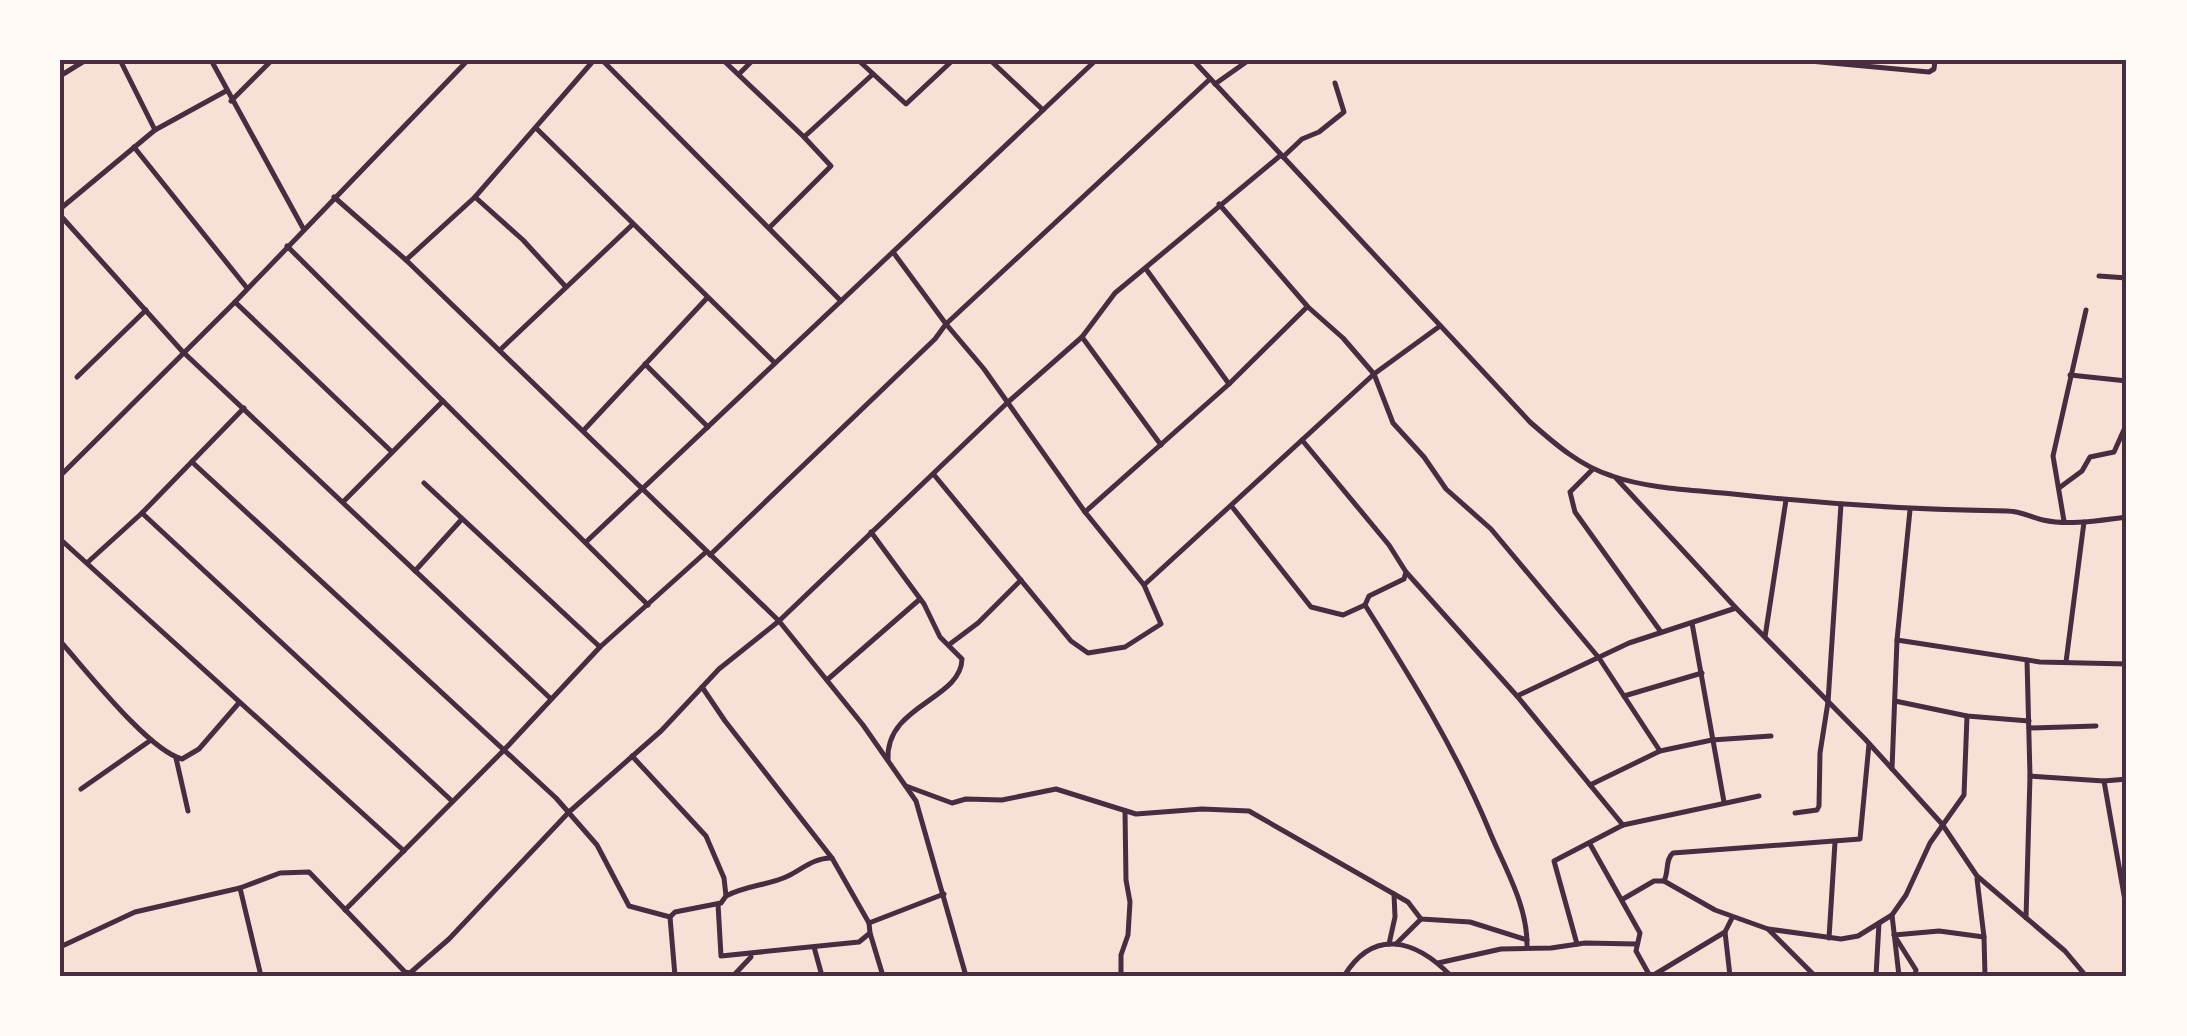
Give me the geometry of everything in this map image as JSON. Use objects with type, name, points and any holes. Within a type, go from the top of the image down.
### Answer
[{"type":"street","points":[[60,76],[86,60]]},
{"type":"street","points":[[120,60],[155,130]]},
{"type":"street","points":[[211,60],[303,228]]},
{"type":"street","points":[[232,101],[272,60]]},
{"type":"street","points":[[60,476],[235,302],[468,60]]},
{"type":"street","points":[[406,260],[475,197],[594,60]]},
{"type":"street","points":[[602,60],[841,301]]},
{"type":"street","points":[[723,60],[831,166],[770,227]]},
{"type":"street","points":[[739,74],[752,60]]},
{"type":"street","points":[[858,60],[906,104],[953,60]]},
{"type":"street","points":[[990,60],[1043,110]]},
{"type":"street","points":[[586,542],[1096,60]]},
{"type":"street","points":[[1193,60],[1530,422],[1558,447],[1593,469],[1616,478],[1660,486],[1786,500],[1910,510],[2012,510],[2046,520],[2084,522],[2127,517]]},
{"type":"street","points":[[344,910],[600,648],[708,553],[935,339],[946,324],[1213,81],[1249,60]]},
{"type":"street","points":[[1799,60],[1929,72],[1934,69],[1935,60]]},
{"type":"street","points":[[804,137],[872,74]]},
{"type":"street","points":[[60,947],[134,912],[240,888],[280,873],[310,872],[410,973],[449,939],[569,812],[1082,337],[1115,293],[1219,204],[1302,139],[1320,132],[1344,112],[1336,83]]},
{"type":"street","points":[[226,90],[155,130],[60,212],[182,352],[550,698]]},
{"type":"street","points":[[536,128],[776,363]]},
{"type":"street","points":[[134,147],[246,288]]},
{"type":"street","points":[[334,196],[406,260],[779,621],[827,680],[916,800],[966,976]]},
{"type":"street","points":[[475,197],[566,287]]},
{"type":"street","points":[[1219,204],[1308,307],[1343,338],[1374,374],[1393,423],[1446,489],[1490,529],[1599,658],[1660,750]]},
{"type":"street","points":[[500,350],[634,224]]},
{"type":"street","points":[[287,246],[648,605]]},
{"type":"street","points":[[893,252],[984,368],[1085,512],[1144,585],[1161,624],[1125,646],[1088,653],[1051,620],[934,476]]},
{"type":"street","points":[[1146,268],[1229,384]]},
{"type":"street","points":[[2099,276],[2127,280],[2127,306]]},
{"type":"street","points":[[583,431],[708,297]]},
{"type":"street","points":[[235,302],[392,452]]},
{"type":"street","points":[[1085,512],[1229,384],[1308,307]]},
{"type":"street","points":[[77,377],[146,310]]},
{"type":"street","points":[[2064,521],[2053,456],[2086,310]]},
{"type":"street","points":[[1144,585],[1374,374],[1440,326]]},
{"type":"street","points":[[1082,337],[1161,445]]},
{"type":"street","points":[[646,364],[708,427]]},
{"type":"street","points":[[2070,375],[2127,381]]},
{"type":"street","points":[[344,501],[443,401]]},
{"type":"street","points":[[88,562],[142,513],[244,408]]},
{"type":"street","points":[[2059,488],[2082,470],[2090,457],[2114,452],[2127,423]]},
{"type":"street","points":[[1302,440],[1406,572],[1517,696],[1623,825]]},
{"type":"street","points":[[192,462],[569,812],[596,845],[629,906],[670,917]]},
{"type":"street","points":[[1593,469],[1570,492],[1575,512],[1661,632]]},
{"type":"street","points":[[1616,478],[1870,744],[1942,824],[1977,876],[2065,951],[2086,976]]},
{"type":"street","points":[[424,483],[600,648]]},
{"type":"street","points":[[1764,637],[1786,500]]},
{"type":"street","points":[[1795,814],[1820,806],[1820,753],[1828,702],[1841,504]]},
{"type":"street","points":[[1232,507],[1311,607],[1344,615],[1365,605],[1369,596],[1398,584],[1406,572]]},
{"type":"street","points":[[1892,769],[1897,640],[1910,510]]},
{"type":"street","points":[[142,513],[452,801]]},
{"type":"street","points":[[415,572],[462,519]]},
{"type":"street","points":[[2066,662],[2084,522]]},
{"type":"street","points":[[871,532],[920,599],[940,637],[962,659],[960,673],[893,730],[887,746],[888,765]]},
{"type":"street","points":[[60,539],[404,851]]},
{"type":"street","points":[[950,644],[978,623],[1021,580]]},
{"type":"street","points":[[827,680],[920,599]]},
{"type":"street","points":[[1365,605],[1437,721],[1470,784],[1504,860],[1521,909],[1527,944]]},
{"type":"street","points":[[1517,696],[1661,632],[1736,608]]},
{"type":"street","points":[[1692,623],[1724,802]]},
{"type":"street","points":[[1897,640],[2027,660],[2127,664]]},
{"type":"street","points":[[60,641],[151,740],[176,758],[182,760],[199,749],[238,704]]},
{"type":"street","points":[[2026,918],[2030,776],[2027,660]]},
{"type":"street","points":[[1624,696],[1702,673]]},
{"type":"street","points":[[702,687],[832,858],[869,922],[883,976]]},
{"type":"street","points":[[1895,702],[2029,725],[2096,726]]},
{"type":"street","points":[[1623,899],[1654,882],[1664,881],[1732,918],[1830,938],[1858,936],[1892,915],[1942,824],[1964,796],[1967,716]]},
{"type":"street","points":[[1590,785],[1660,750],[1712,740],[1771,736]]},
{"type":"street","points":[[81,789],[151,740]]},
{"type":"street","points":[[1664,881],[1672,853],[1855,841],[1862,836],[1870,744]]},
{"type":"street","points":[[632,756],[706,836],[720,862],[726,896]]},
{"type":"street","points":[[176,758],[188,811]]},
{"type":"street","points":[[2030,776],[2104,781],[2127,778]]},
{"type":"street","points":[[2104,781],[2127,912]]},
{"type":"street","points":[[906,786],[952,803],[966,799],[1002,800],[1056,789],[1136,814],[1202,808],[1250,811],[1408,902],[1422,919]]},
{"type":"street","points":[[1577,944],[1554,864],[1557,859],[1623,825],[1760,796]]},
{"type":"street","points":[[1121,976],[1130,902],[1125,809]]},
{"type":"street","points":[[1830,938],[1835,841]]},
{"type":"street","points":[[1590,844],[1640,933],[1636,944],[1638,959],[1651,976],[1725,932],[1732,918]]},
{"type":"street","points":[[674,976],[670,917],[675,912],[718,904],[748,885],[790,875],[824,857],[832,858]]},
{"type":"street","points":[[1977,876],[1985,976]]},
{"type":"street","points":[[240,888],[261,976]]},
{"type":"street","points":[[869,922],[944,894]]},
{"type":"street","points":[[1393,944],[1394,894]]},
{"type":"street","points":[[718,904],[722,956],[858,942],[870,933]]},
{"type":"street","points":[[1892,915],[1899,976]]},
{"type":"street","points":[[1393,944],[1422,919],[1470,922],[1527,944],[1551,948],[1636,944]]},
{"type":"street","points":[[1876,976],[1880,923]]},
{"type":"street","points":[[1768,928],[1815,976]]},
{"type":"street","points":[[1725,932],[1730,976]]},
{"type":"street","points":[[1894,935],[1939,932],[1984,938]]},
{"type":"street","points":[[1894,935],[1916,970],[1915,976]]},
{"type":"street","points":[[1344,976],[1355,958],[1393,944],[1409,944],[1451,976]]},
{"type":"street","points":[[1438,964],[1527,944]]},
{"type":"street","points":[[814,946],[822,976]]},
{"type":"street","points":[[732,976],[754,955]]}]
